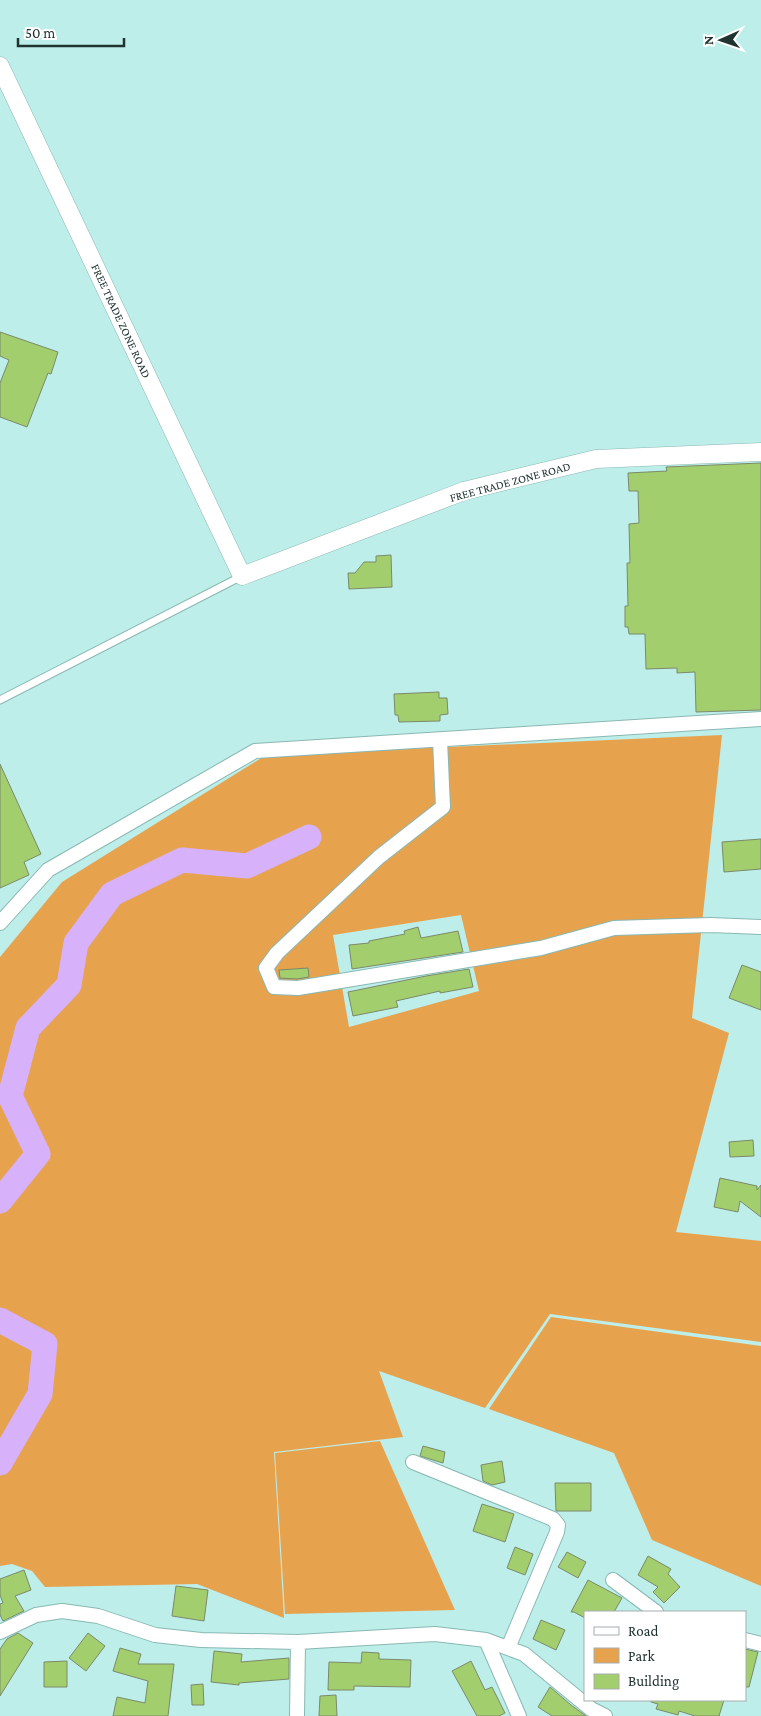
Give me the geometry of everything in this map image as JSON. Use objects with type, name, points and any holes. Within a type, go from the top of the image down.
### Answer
[{"type":"street","name":"FREE TRADE ZONE ROAD","points":[[0,66],[242,576],[464,491],[596,459],[761,452]]},
{"type":"street","points":[[0,923],[48,870],[255,751],[761,719]]},
{"type":"street","points":[[440,740],[443,807],[380,857],[277,954],[266,968],[274,987],[298,988],[541,948],[614,928],[710,925],[761,926]]},
{"type":"street","points":[[412,1462],[554,1519],[558,1524],[557,1532],[508,1648]]},
{"type":"street","points":[[613,1580],[655,1611]]},
{"type":"street","points":[[0,1632],[36,1615],[62,1611],[98,1616],[155,1635],[201,1640],[298,1642],[435,1634],[486,1640],[524,1654],[591,1709],[606,1716]]},
{"type":"street","points":[[486,1640],[521,1714]]},
{"type":"street","points":[[746,1640],[761,1644]]},
{"type":"street","points":[[297,1716],[298,1642]]},
{"type":"lane","name":"FREE TRADE ZONE ROAD","points":[[0,700],[242,576]]},
{"type":"green space","points":[[722,735],[692,1018],[729,1033],[676,1232],[761,1241],[761,1342],[550,1314],[485,1408],[379,1371],[403,1437],[274,1452],[284,1618],[197,1584],[45,1587],[32,1571],[12,1564],[0,1566],[0,957],[62,882],[266,755]],"holes":[[[461,915],[479,991],[349,1027],[333,935]]]},
{"type":"green space","points":[[551,1317],[761,1346],[761,1586],[652,1540],[614,1453],[489,1409]]},
{"type":"green space","points":[[380,1441],[455,1610],[285,1614],[275,1453]]},
{"type":"building","points":[[0,332],[58,352],[51,374],[48,373],[27,427],[0,417],[0,383],[9,360],[0,356]]},
{"type":"building","points":[[761,463],[761,710],[696,712],[695,672],[677,673],[677,668],[646,669],[645,634],[629,634],[628,627],[625,627],[625,606],[628,606],[627,563],[630,563],[629,524],[639,523],[638,491],[629,491],[628,473],[667,471],[666,467]]},
{"type":"building","points":[[391,555],[392,587],[349,589],[348,573],[355,573],[364,562],[376,562],[376,556]]},
{"type":"building","points":[[439,692],[439,698],[447,698],[448,714],[440,715],[440,721],[399,722],[398,715],[395,715],[394,694]]},
{"type":"building","points":[[0,764],[41,854],[24,862],[29,875],[0,888]]},
{"type":"building","points":[[761,839],[761,869],[724,872],[722,842]]},
{"type":"building","points":[[418,927],[421,938],[458,931],[463,952],[352,969],[349,945],[369,943],[369,941],[405,934],[404,931]]},
{"type":"building","points":[[742,965],[761,972],[761,1010],[729,998]]},
{"type":"building","points":[[308,968],[309,977],[297,979],[280,978],[279,970]]},
{"type":"building","points":[[469,969],[473,987],[440,993],[440,991],[396,1001],[398,1007],[353,1016],[348,992]]},
{"type":"building","points":[[753,1140],[754,1156],[730,1157],[729,1142]]},
{"type":"building","points":[[720,1178],[757,1186],[757,1190],[761,1185],[761,1217],[740,1201],[738,1212],[714,1207]]},
{"type":"building","points":[[423,1446],[445,1452],[443,1463],[420,1456]]},
{"type":"building","points":[[502,1461],[505,1482],[492,1485],[483,1481],[481,1465]]},
{"type":"building","points":[[555,1483],[591,1483],[591,1511],[556,1511]]},
{"type":"building","points":[[482,1504],[514,1514],[505,1542],[473,1531]]},
{"type":"building","points":[[515,1547],[533,1554],[525,1575],[507,1568]]},
{"type":"building","points":[[567,1552],[586,1562],[578,1578],[558,1567]]},
{"type":"building","points":[[648,1556],[671,1569],[668,1574],[680,1587],[664,1603],[653,1592],[658,1587],[638,1575]]},
{"type":"building","points":[[24,1570],[31,1590],[15,1596],[24,1611],[3,1621],[0,1615],[0,1604],[3,1603],[0,1595],[0,1579]]},
{"type":"building","points":[[588,1580],[622,1598],[615,1611],[584,1611],[584,1617],[571,1612]]},
{"type":"building","points":[[176,1586],[208,1590],[204,1621],[172,1616]]},
{"type":"building","points":[[541,1620],[565,1630],[556,1650],[533,1639]]},
{"type":"building","points":[[18,1633],[33,1643],[0,1696],[0,1649],[7,1639]]},
{"type":"building","points":[[88,1633],[105,1646],[86,1671],[69,1658]]},
{"type":"building","points":[[120,1648],[141,1654],[138,1664],[174,1664],[168,1716],[113,1716],[117,1697],[145,1703],[148,1681],[113,1671]]},
{"type":"building","points":[[746,1649],[758,1652],[749,1687],[746,1687]]},
{"type":"building","points":[[214,1651],[242,1654],[241,1662],[289,1658],[289,1679],[239,1683],[239,1685],[211,1682]]},
{"type":"building","points":[[362,1652],[379,1653],[379,1659],[411,1660],[410,1687],[354,1686],[354,1690],[328,1690],[329,1662],[361,1663]]},
{"type":"building","points":[[67,1661],[67,1687],[44,1687],[44,1662]]},
{"type":"building","points":[[471,1661],[485,1690],[492,1687],[505,1713],[499,1716],[477,1716],[452,1671]]},
{"type":"building","points":[[203,1684],[204,1705],[192,1705],[191,1685]]},
{"type":"building","points":[[550,1687],[586,1716],[552,1716],[538,1707]]},
{"type":"building","points":[[336,1695],[337,1716],[319,1716],[320,1696]]},
{"type":"building","points":[[724,1701],[719,1716],[695,1716],[679,1711],[678,1715],[656,1709],[658,1704],[651,1702]]},
{"type":"waterway","points":[[0,1201],[38,1154],[10,1096],[28,1028],[69,985],[76,943],[112,894],[182,860],[247,866],[309,837]]},
{"type":"waterway","points":[[0,1320],[45,1344],[40,1394],[0,1463]]}]
